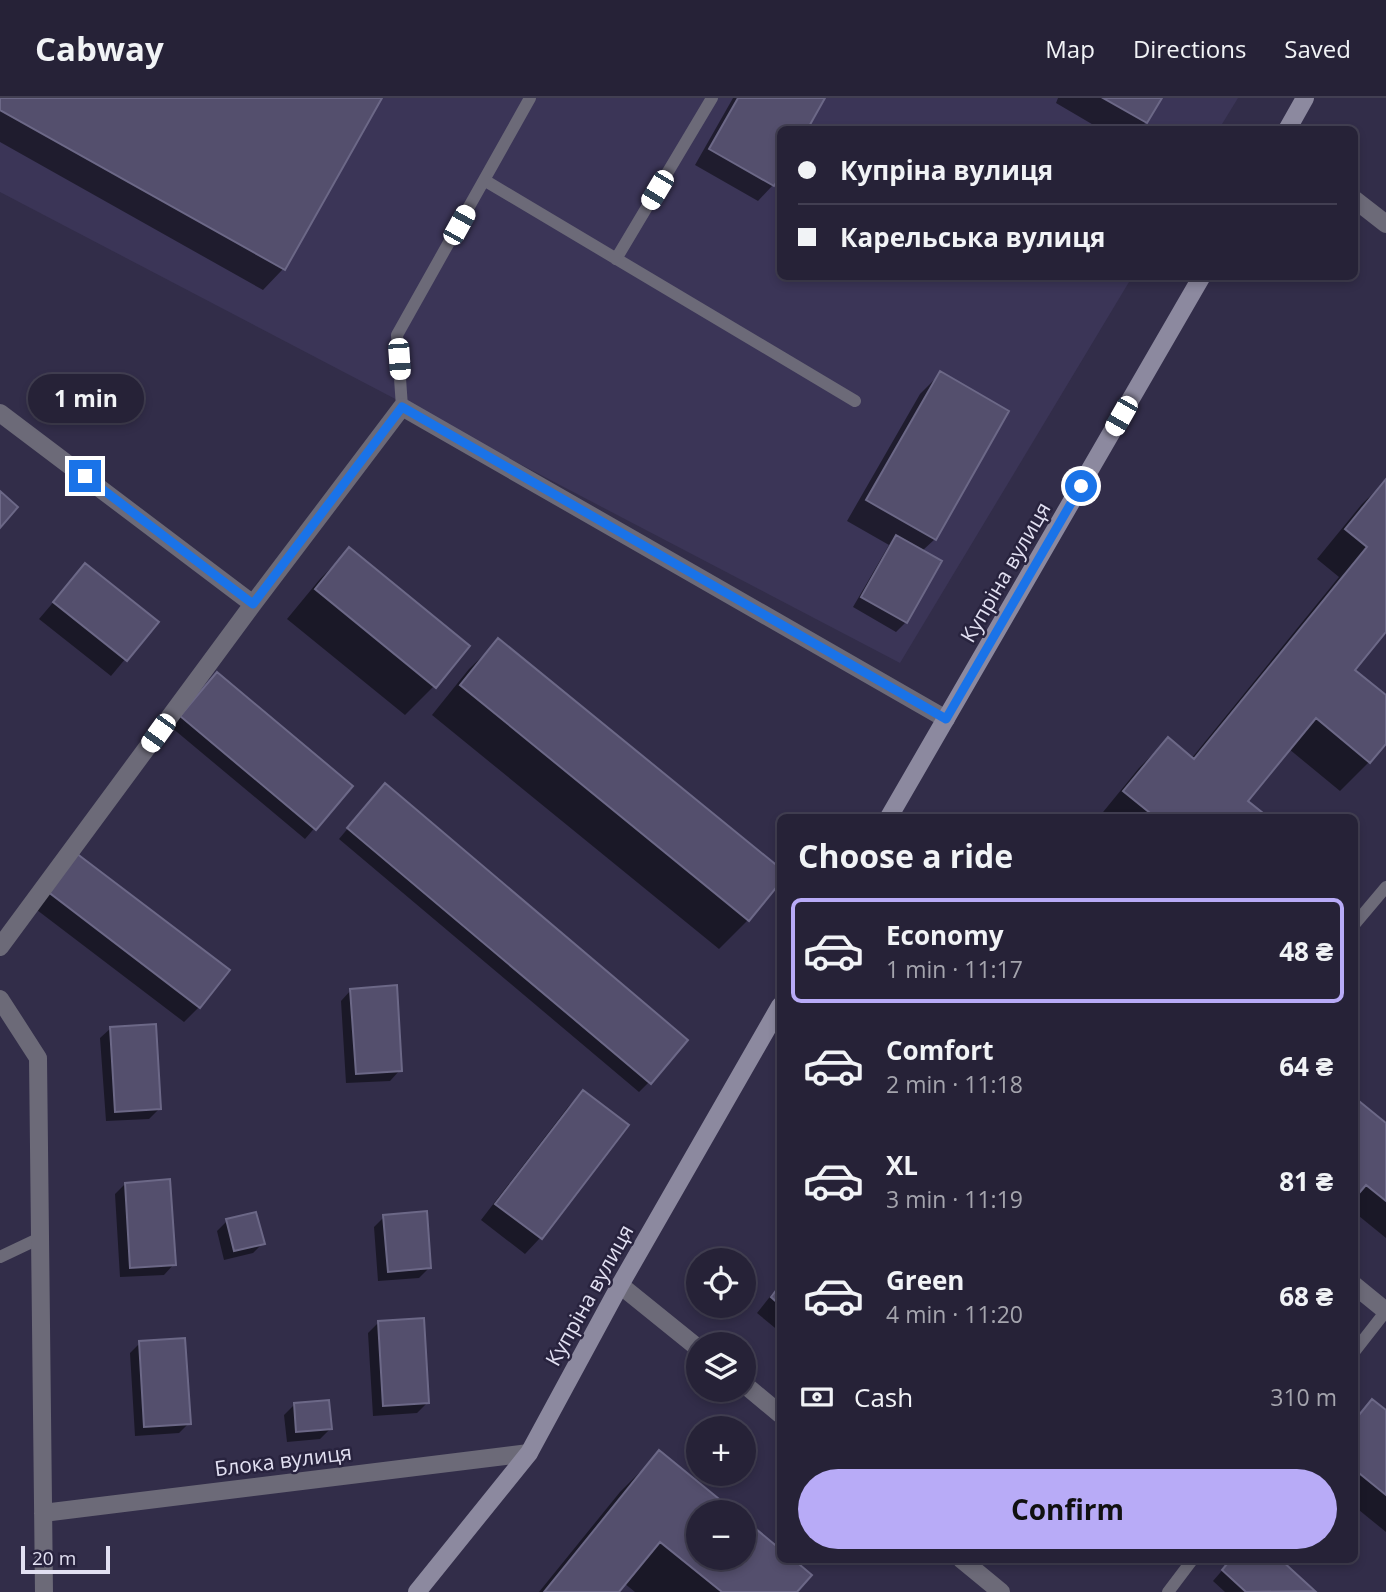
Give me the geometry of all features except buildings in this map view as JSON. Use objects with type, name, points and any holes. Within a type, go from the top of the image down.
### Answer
[{"type":"main road","points":[[1289,126],[1305,98]]},
{"type":"main road","name":"Купріна вулиця","points":[[892,814],[1200,280]]},
{"type":"main road","name":"Купріна вулиця","points":[[417,1592],[529,1453],[620,1284],[777,1011]]},
{"type":"street","points":[[1358,202],[1386,224]]},
{"type":"street","points":[[0,947],[402,407],[946,719]]},
{"type":"street","points":[[0,413],[253,604]]},
{"type":"street","points":[[0,999],[38,1058],[44,1592]]},
{"type":"street","points":[[620,1284],[686,1338]]},
{"type":"street","points":[[1358,1288],[1386,1311]]},
{"type":"street","points":[[756,1394],[777,1412]]},
{"type":"street","name":"Блока вулиця","points":[[43,1513],[529,1453]]},
{"type":"street","points":[[966,1563],[1001,1592]]},
{"type":"lane","points":[[402,407],[397,335],[530,98]]},
{"type":"lane","points":[[616,259],[712,98]]},
{"type":"lane","points":[[484,180],[855,401]]},
{"type":"lane","points":[[1358,920],[1386,887]]},
{"type":"lane","points":[[0,1257],[40,1238]]},
{"type":"lane","points":[[1358,1347],[1386,1311]]},
{"type":"lane","points":[[1168,1592],[1190,1563]]},
{"type":"shaded area","points":[[0,98],[1238,98],[1221,126],[777,126],[777,280],[1130,280],[900,663],[0,192]]},
{"type":"route","points":[[85,476],[253,604],[402,407],[946,719],[1081,486]]}]
